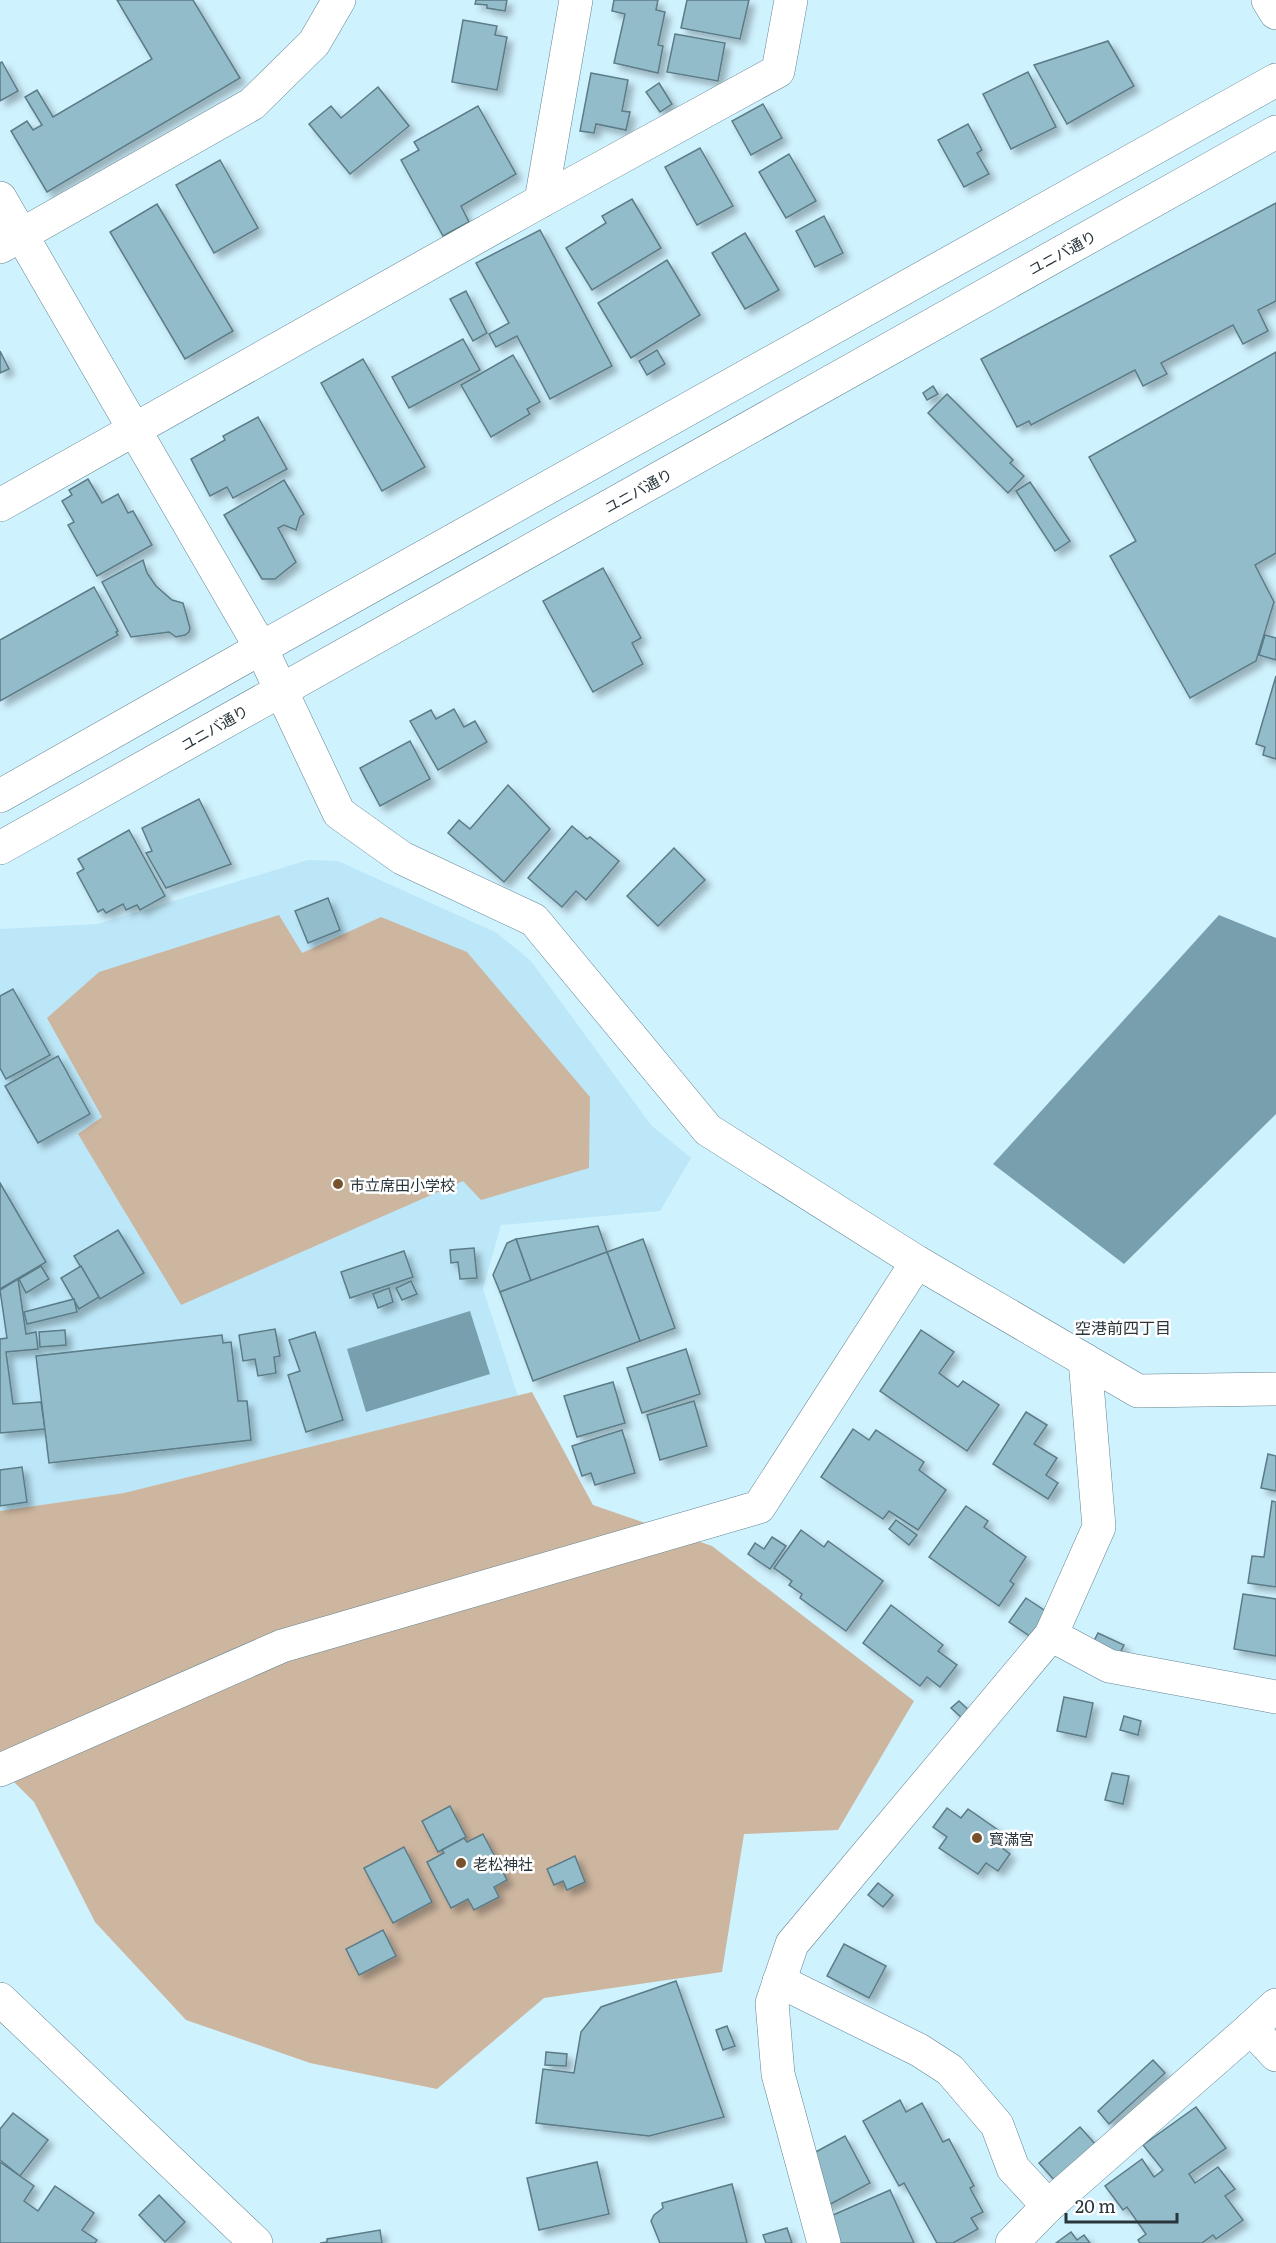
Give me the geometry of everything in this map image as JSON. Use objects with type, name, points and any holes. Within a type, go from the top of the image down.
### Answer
[{"type":"street","points":[[11,241],[252,104],[314,44],[339,0]]},
{"type":"street","points":[[541,201],[576,0]]},
{"type":"street","points":[[0,505],[541,201],[778,71],[791,0]]},
{"type":"street","points":[[1268,0],[1276,13]]},
{"type":"street","points":[[0,796],[1276,80]]},
{"type":"street","name":"ユニバ通り","points":[[0,848],[1276,132]]},
{"type":"street","points":[[0,198],[11,241],[134,429],[261,648],[339,813],[402,858],[534,921],[708,1130],[917,1262],[1137,1391],[1276,1389]]},
{"type":"street","points":[[0,1770],[282,1646],[759,1507],[917,1262]]},
{"type":"street","points":[[824,2243],[778,2074],[772,2003],[792,1944],[1051,1635],[1099,1527],[1085,1360]]},
{"type":"street","points":[[1051,1635],[1109,1666],[1276,1697]]},
{"type":"street","points":[[779,1981],[919,2050],[950,2070],[997,2125],[1012,2168],[1048,2206]]},
{"type":"street","points":[[0,2000],[256,2243]]},
{"type":"street","points":[[1012,2243],[1048,2206],[1276,2005]]},
{"type":"street","points":[[1251,2028],[1276,2055]]},
{"type":"shaded area","name":"市立席田小学校","points":[[308,860],[338,861],[497,933],[531,961],[651,1125],[691,1158],[660,1211],[501,1225],[483,1289],[518,1396],[124,1493],[0,1511],[0,929],[98,924]]},
{"type":"shaded area","points":[[279,915],[302,953],[381,917],[467,952],[590,1097],[589,1168],[481,1200],[463,1181],[181,1305],[78,1134],[102,1117],[47,1018],[99,972]]},
{"type":"shaded area","points":[[1219,915],[1276,938],[1276,1114],[1124,1264],[993,1164]]},
{"type":"shaded area","points":[[470,1311],[490,1374],[366,1412],[347,1349]]},
{"type":"shaded area","points":[[532,1392],[593,1505],[712,1546],[914,1701],[838,1830],[744,1834],[722,1972],[544,1998],[437,2089],[310,2063],[186,2020],[95,1922],[34,1802],[0,1768],[0,1511],[124,1493]]},
{"type":"building","points":[[117,0],[193,0],[240,78],[47,192],[11,131],[27,121],[33,130],[42,125],[25,97],[37,90],[53,117],[152,59]]},
{"type":"building","points":[[476,0],[507,0],[505,11],[475,4]]},
{"type":"building","points":[[614,0],[658,0],[656,10],[665,12],[658,45],[663,46],[658,73],[614,63],[625,14],[612,11]]},
{"type":"building","points":[[687,0],[749,0],[740,39],[681,28]]},
{"type":"building","points":[[463,20],[497,26],[495,35],[507,37],[497,90],[452,82]]},
{"type":"building","points":[[675,34],[725,43],[718,81],[667,72]]},
{"type":"building","points":[[1108,41],[1134,86],[1067,124],[1034,65]]},
{"type":"building","points":[[2,62],[18,91],[0,101],[0,63]]},
{"type":"building","points":[[1028,72],[1056,127],[1011,149],[983,94]]},
{"type":"building","points":[[591,73],[628,80],[622,111],[630,112],[626,130],[596,124],[594,133],[580,131]]},
{"type":"building","points":[[659,83],[672,104],[660,112],[646,92]]},
{"type":"building","points":[[378,87],[409,126],[350,174],[309,124],[331,106],[341,118]]},
{"type":"building","points":[[763,104],[782,138],[751,155],[732,121]]},
{"type":"building","points":[[478,106],[516,174],[461,206],[469,222],[443,236],[401,160],[419,150],[414,142]]},
{"type":"building","points":[[968,124],[982,150],[977,153],[989,174],[964,187],[938,140]]},
{"type":"building","points":[[700,148],[733,206],[697,225],[665,167]]},
{"type":"building","points":[[789,154],[816,201],[786,218],[759,172]]},
{"type":"building","points":[[220,160],[258,228],[214,253],[176,185]]},
{"type":"building","points":[[632,199],[661,248],[592,290],[566,248],[606,223],[602,216]]},
{"type":"building","points":[[1276,203],[1276,301],[1258,310],[1268,331],[1243,344],[1233,325],[1161,363],[1167,374],[1143,386],[1135,370],[1031,425],[1029,421],[1017,427],[981,359]]},
{"type":"building","points":[[157,204],[233,331],[185,359],[110,232]]},
{"type":"building","points":[[824,216],[843,253],[815,267],[796,231]]},
{"type":"building","points":[[540,230],[612,366],[550,399],[517,336],[496,347],[489,334],[509,323],[476,263]]},
{"type":"building","points":[[745,233],[779,290],[745,309],[712,253]]},
{"type":"building","points":[[667,260],[700,315],[631,358],[598,303]]},
{"type":"building","points":[[466,291],[487,333],[473,341],[450,299]]},
{"type":"building","points":[[463,339],[480,370],[409,408],[392,377]]},
{"type":"building","points":[[657,350],[665,364],[647,375],[639,361]]},
{"type":"building","points":[[0,351],[9,369],[0,373]]},
{"type":"building","points":[[1276,352],[1276,553],[1255,565],[1274,602],[1256,661],[1190,698],[1110,556],[1136,541],[1089,457]]},
{"type":"building","points":[[513,355],[540,402],[527,409],[530,414],[491,437],[461,385]]},
{"type":"building","points":[[363,359],[425,467],[382,491],[321,383]]},
{"type":"building","points":[[933,386],[938,394],[927,400],[923,393]]},
{"type":"building","points":[[947,394],[1013,460],[1010,463],[1024,476],[1008,493],[928,413]]},
{"type":"building","points":[[258,417],[287,469],[233,498],[227,487],[210,496],[191,459],[225,440],[223,436]]},
{"type":"building","points":[[88,479],[102,503],[118,494],[128,513],[133,511],[152,545],[97,576],[68,525],[74,522],[62,501],[72,495],[69,490]]},
{"type":"building","points":[[284,480],[304,514],[300,517],[296,530],[284,525],[278,528],[296,562],[275,579],[262,579],[224,515]]},
{"type":"building","points":[[1030,482],[1070,541],[1055,551],[1016,491]]},
{"type":"building","points":[[143,560],[147,573],[156,586],[172,600],[183,603],[190,628],[185,635],[176,637],[169,632],[131,637],[102,582]]},
{"type":"building","points":[[603,568],[641,638],[632,643],[643,664],[593,692],[543,601]]},
{"type":"building","points":[[94,587],[118,635],[0,701],[0,640]]},
{"type":"building","points":[[1265,635],[1276,638],[1276,660],[1259,655]]},
{"type":"building","points":[[1276,676],[1276,759],[1263,755],[1265,747],[1256,744]]},
{"type":"building","points":[[454,709],[464,727],[475,721],[487,742],[438,770],[410,721],[431,710],[436,719]]},
{"type":"building","points":[[410,741],[430,779],[380,806],[360,768]]},
{"type":"building","points":[[508,785],[550,829],[504,882],[448,833],[459,820],[470,829]]},
{"type":"building","points":[[199,799],[231,864],[166,888],[146,853],[152,851],[142,828]]},
{"type":"building","points":[[572,826],[587,839],[590,837],[619,861],[586,900],[576,891],[562,907],[528,878]]},
{"type":"building","points":[[129,830],[165,896],[140,910],[137,905],[126,910],[123,904],[106,913],[103,909],[98,912],[77,873],[84,869],[78,859]]},
{"type":"building","points":[[674,848],[705,880],[658,926],[627,896]]},
{"type":"building","points":[[328,898],[340,930],[308,943],[295,911]]},
{"type":"building","points":[[13,989],[50,1055],[6,1079],[0,1068],[0,996]]},
{"type":"building","points":[[58,1056],[90,1114],[38,1143],[5,1086]]},
{"type":"building","points":[[0,1183],[46,1262],[0,1289]]},
{"type":"building","points":[[598,1226],[607,1252],[531,1281],[516,1239]]},
{"type":"building","points":[[118,1230],[144,1273],[100,1299],[74,1256]]},
{"type":"building","points":[[516,1239],[531,1281],[500,1292],[493,1275],[507,1243]]},
{"type":"building","points":[[643,1239],[675,1328],[640,1341],[607,1252]]},
{"type":"building","points":[[474,1248],[477,1278],[460,1279],[458,1262],[451,1263],[450,1250]]},
{"type":"building","points":[[404,1251],[413,1277],[350,1298],[341,1272]]},
{"type":"building","points":[[607,1252],[640,1341],[533,1381],[500,1292]]},
{"type":"building","points":[[41,1266],[49,1279],[26,1293],[19,1279]]},
{"type":"building","points":[[81,1266],[99,1297],[79,1309],[61,1278]]},
{"type":"building","points":[[18,1279],[26,1334],[36,1332],[38,1349],[6,1352],[13,1404],[41,1402],[45,1429],[0,1433],[0,1339],[7,1338],[0,1290]]},
{"type":"building","points":[[411,1281],[417,1294],[402,1300],[396,1288]]},
{"type":"building","points":[[389,1288],[393,1302],[378,1308],[373,1294]]},
{"type":"building","points":[[74,1299],[77,1312],[27,1324],[24,1312]]},
{"type":"building","points":[[275,1329],[280,1356],[274,1357],[276,1373],[258,1376],[255,1359],[243,1361],[239,1335]]},
{"type":"building","points":[[65,1330],[66,1345],[40,1347],[39,1332]]},
{"type":"building","points":[[921,1330],[954,1352],[939,1373],[958,1387],[963,1381],[999,1405],[967,1451],[880,1391]]},
{"type":"building","points":[[315,1332],[343,1420],[306,1432],[288,1375],[300,1371],[289,1340]]},
{"type":"building","points":[[222,1335],[223,1343],[231,1342],[238,1401],[247,1401],[251,1440],[49,1463],[36,1356]]},
{"type":"building","points":[[686,1349],[700,1394],[642,1413],[627,1368]]},
{"type":"building","points":[[613,1382],[625,1423],[577,1437],[564,1396]]},
{"type":"building","points":[[694,1401],[707,1446],[660,1460],[647,1415]]},
{"type":"building","points":[[1026,1412],[1047,1425],[1034,1444],[1057,1458],[1046,1475],[1058,1483],[1048,1499],[993,1464]]},
{"type":"building","points":[[853,1429],[869,1440],[876,1430],[924,1462],[919,1470],[946,1490],[918,1530],[889,1511],[883,1519],[821,1477]]},
{"type":"building","points":[[622,1430],[635,1473],[595,1485],[591,1473],[582,1476],[572,1446]]},
{"type":"building","points":[[1268,1454],[1276,1456],[1276,1491],[1261,1488]]},
{"type":"building","points":[[22,1467],[27,1502],[0,1506],[0,1470]]},
{"type":"building","points":[[1272,1501],[1276,1502],[1276,1587],[1248,1583],[1252,1556],[1264,1557]]},
{"type":"building","points":[[966,1506],[988,1521],[984,1527],[1026,1557],[1010,1581],[1014,1584],[999,1606],[929,1557]]},
{"type":"building","points":[[896,1520],[917,1535],[909,1545],[889,1529]]},
{"type":"building","points":[[801,1530],[824,1547],[828,1541],[883,1581],[846,1631],[800,1598],[802,1594],[789,1585],[792,1581],[774,1568]]},
{"type":"building","points":[[772,1537],[786,1546],[770,1569],[748,1554],[755,1543],[764,1549]]},
{"type":"building","points":[[1243,1594],[1276,1599],[1276,1656],[1234,1649]]},
{"type":"building","points":[[1026,1598],[1047,1612],[1031,1637],[1009,1622]]},
{"type":"building","points":[[891,1605],[943,1645],[938,1651],[957,1665],[940,1687],[927,1677],[920,1686],[863,1643]]},
{"type":"building","points":[[1098,1633],[1124,1645],[1118,1657],[1092,1645]]},
{"type":"building","points":[[1064,1697],[1093,1703],[1086,1737],[1057,1731]]},
{"type":"building","points":[[959,1701],[972,1713],[965,1721],[951,1708]]},
{"type":"building","points":[[1124,1716],[1141,1721],[1138,1735],[1120,1730]]},
{"type":"building","points":[[1112,1773],[1129,1776],[1123,1804],[1105,1800]]},
{"type":"building","points":[[450,1806],[466,1837],[438,1852],[422,1821]]},
{"type":"building","points":[[947,1808],[961,1818],[968,1809],[1008,1837],[1001,1847],[1010,1854],[998,1871],[986,1863],[978,1874],[939,1848],[947,1837],[933,1827]]},
{"type":"building","points":[[483,1834],[507,1880],[494,1887],[499,1897],[474,1910],[468,1899],[451,1908],[427,1862],[444,1853],[442,1850],[464,1838],[467,1842]]},
{"type":"building","points":[[404,1847],[432,1902],[393,1923],[364,1868]]},
{"type":"building","points":[[575,1856],[585,1882],[567,1890],[563,1881],[554,1885],[547,1869]]},
{"type":"building","points":[[878,1883],[893,1895],[883,1907],[868,1895]]},
{"type":"building","points":[[383,1930],[396,1956],[359,1975],[346,1949]]},
{"type":"building","points":[[844,1944],[886,1966],[869,1998],[827,1976]]},
{"type":"building","points":[[676,1981],[724,2117],[649,2136],[536,2123],[543,2069],[574,2073],[581,2032],[601,2007]]},
{"type":"building","points":[[727,2026],[735,2046],[723,2050],[716,2030]]},
{"type":"building","points":[[546,2052],[567,2054],[566,2066],[545,2065]]},
{"type":"building","points":[[1153,2060],[1165,2073],[1109,2124],[1098,2111]]},
{"type":"building","points":[[900,2100],[906,2112],[922,2103],[943,2142],[949,2139],[974,2186],[970,2188],[983,2212],[971,2218],[978,2229],[953,2243],[937,2243],[904,2183],[899,2186],[863,2121]]},
{"type":"building","points":[[1196,2107],[1226,2148],[1189,2174],[1195,2183],[1218,2167],[1235,2189],[1225,2196],[1243,2220],[1216,2239],[1213,2235],[1202,2243],[1140,2243],[1138,2240],[1146,2234],[1127,2207],[1123,2210],[1105,2186],[1142,2159],[1154,2177],[1163,2170],[1143,2145]]},
{"type":"building","points":[[13,2113],[48,2140],[20,2176],[0,2160],[0,2129]]},
{"type":"building","points":[[1080,2127],[1096,2145],[1055,2181],[1039,2163]]},
{"type":"building","points":[[845,2136],[870,2183],[823,2208],[812,2154]]},
{"type":"building","points":[[0,2162],[34,2186],[24,2201],[38,2211],[55,2186],[94,2213],[82,2230],[97,2240],[95,2243],[0,2243]]},
{"type":"building","points":[[597,2162],[609,2214],[539,2230],[527,2178]]},
{"type":"building","points":[[732,2184],[747,2243],[660,2243],[651,2221],[654,2215],[663,2208],[662,2203]]},
{"type":"building","points":[[890,2190],[914,2243],[835,2243],[824,2219]]},
{"type":"building","points":[[159,2195],[185,2222],[165,2242],[139,2215]]},
{"type":"building","points":[[787,2228],[792,2243],[766,2243],[763,2235]]},
{"type":"building","points":[[380,2230],[382,2243],[320,2243],[327,2242],[327,2239]]},
{"type":"building","points":[[1071,2232],[1077,2240],[1084,2235],[1090,2243],[1056,2243]]},
{"type":"place","name":"市立席田小学校","points":[[338,1184]]},
{"type":"place","name":"寳滿宮","points":[[977,1838]]},
{"type":"place","name":"老松神社","points":[[461,1863]]},
{"type":"district","name":"空港前四丁目","points":[[1123,1327]]}]
